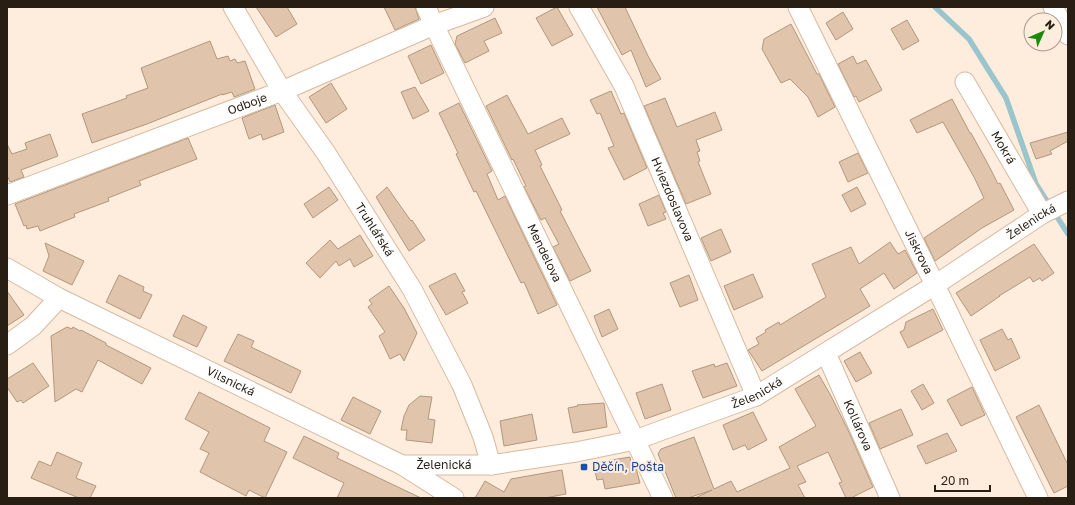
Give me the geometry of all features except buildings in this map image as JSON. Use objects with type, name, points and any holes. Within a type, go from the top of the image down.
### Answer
[{"type":"street","name":"Truhlářská","points":[[233,7],[282,91],[326,153],[412,288],[462,386],[483,437],[491,465]]},
{"type":"street","name":"Mendelova","points":[[426,7],[663,498]]},
{"type":"street","name":"Odboje","points":[[7,195],[282,91],[434,25],[484,7]]},
{"type":"street","name":"Hviezdoslavova","points":[[579,7],[624,86],[756,396]]},
{"type":"street","name":"Jiskrova","points":[[798,7],[1038,498]]},
{"type":"street","points":[[1053,7],[1068,35]]},
{"type":"street","name":"Mokrá","points":[[965,82],[1044,213]]},
{"type":"street","name":"Želenická","points":[[402,465],[491,465],[576,452],[635,440],[756,396],[935,285],[1044,213],[1066,202]]},
{"type":"street","name":"Vilsnická","points":[[7,268],[59,298],[402,465],[454,498]]},
{"type":"street","points":[[7,345],[33,326],[59,298]]},
{"type":"street","name":"Kollárova","points":[[826,352],[890,498]]},
{"type":"waterway","points":[[935,7],[969,39],[1006,98],[1036,184],[1068,234]]},
{"type":"place","name":"Děčín, Pošta","points":[[584,467]]}]
